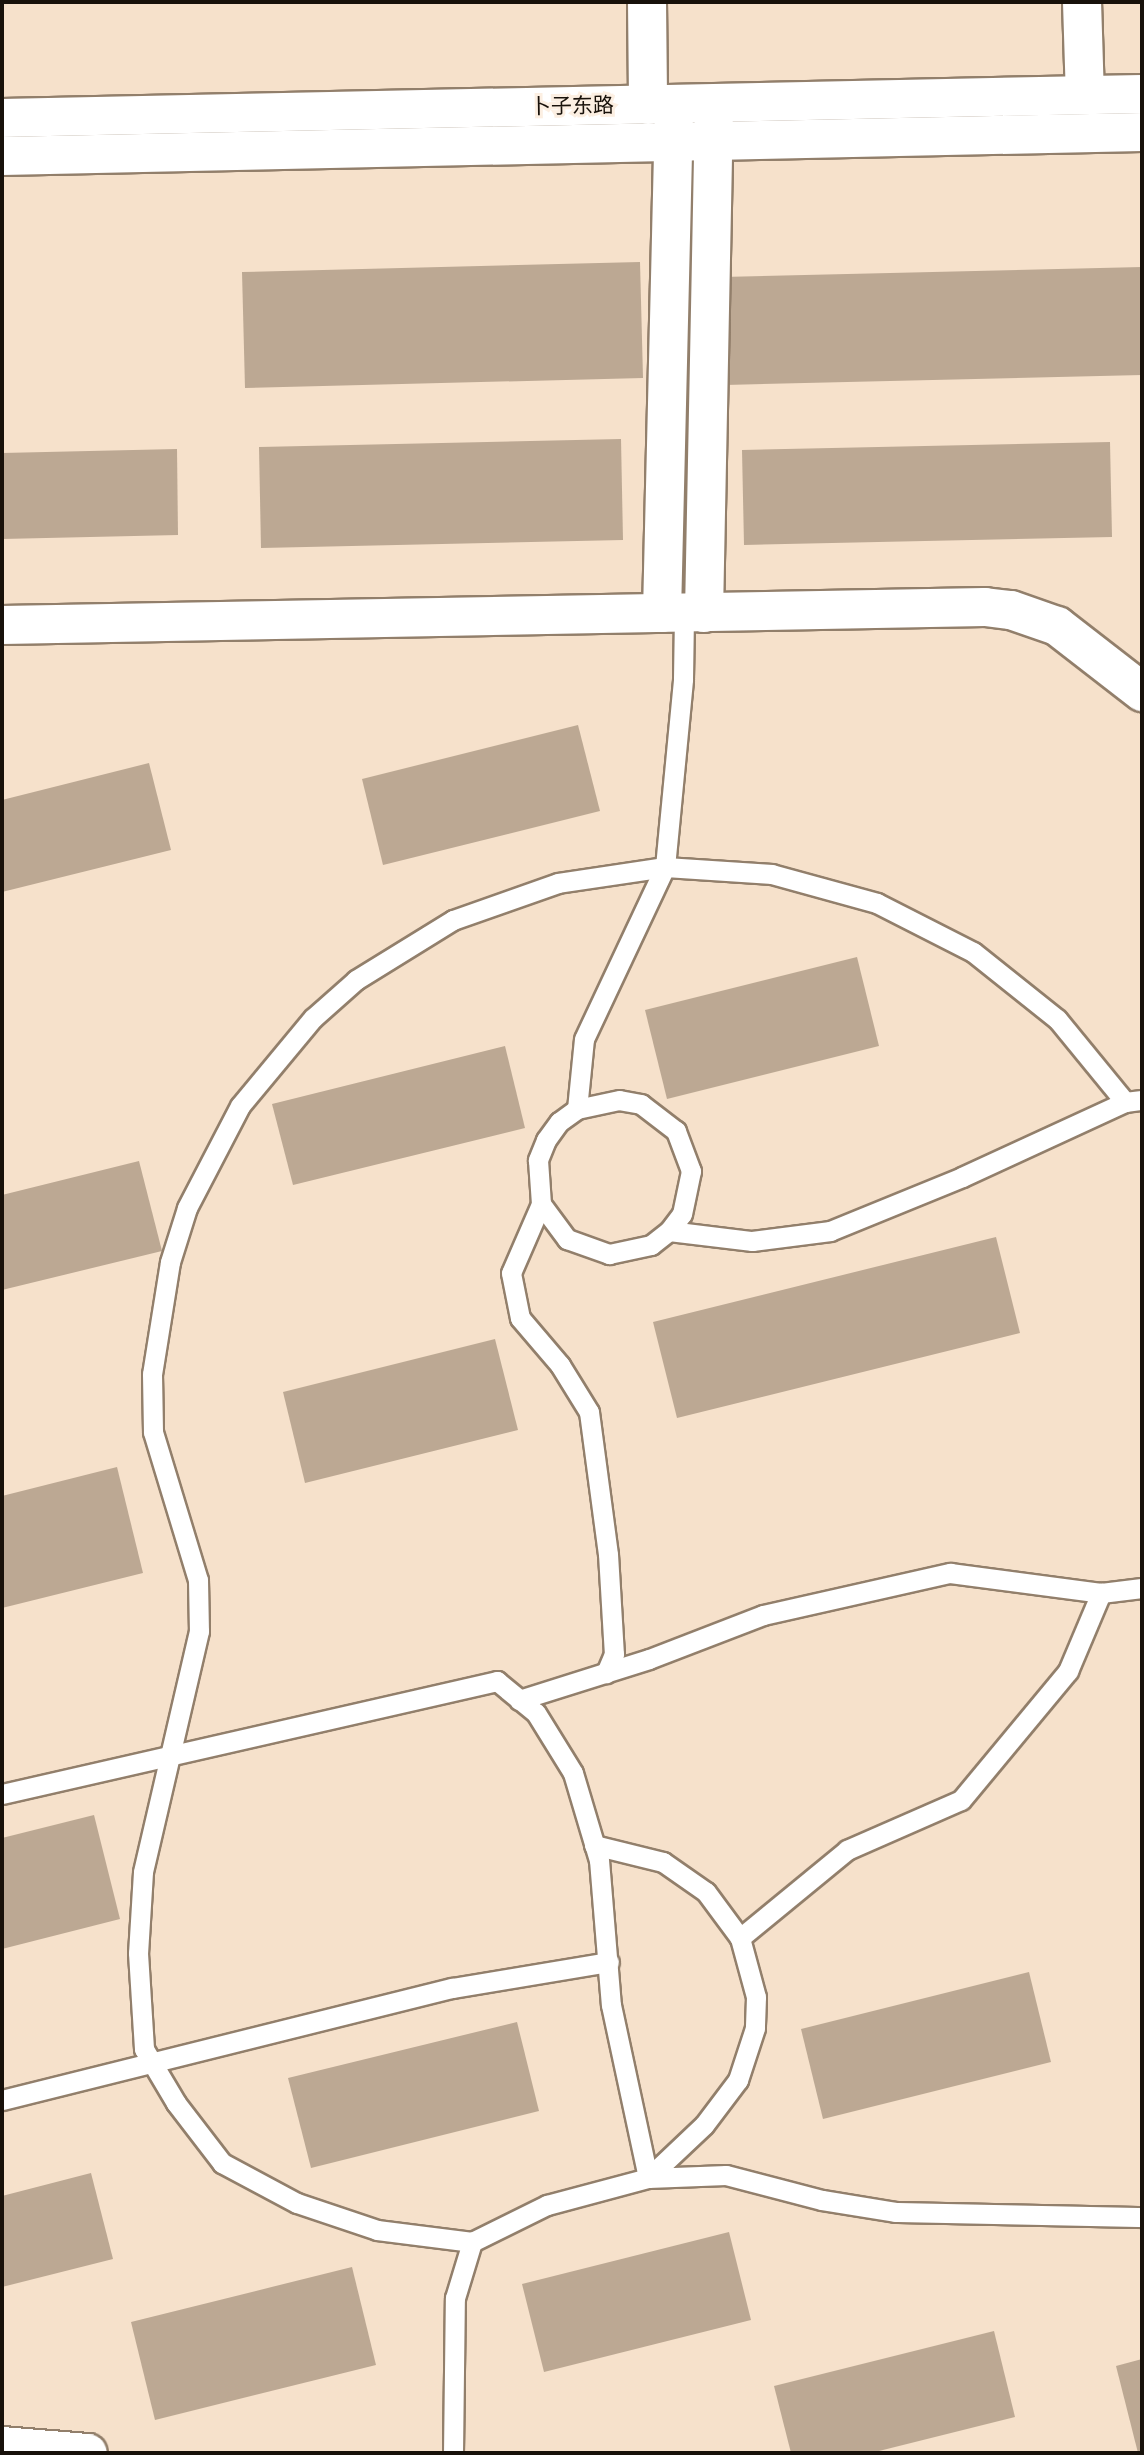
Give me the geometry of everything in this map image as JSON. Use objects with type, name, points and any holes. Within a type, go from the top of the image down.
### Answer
[{"type":"street","points":[[647,2],[661,104],[673,142],[683,613]]},
{"type":"street","points":[[1082,2],[1085,95]]},
{"type":"street","name":"卜子东路","points":[[2,118],[1142,94]]},
{"type":"street","points":[[683,613],[714,103]]},
{"type":"street","name":"卜子东路","points":[[2,156],[1142,132]]},
{"type":"street","points":[[2,625],[1011,610],[1035,616],[1077,638],[1142,692]]},
{"type":"street","points":[[2,2446],[88,2453]]},
{"type":"lane","points":[[577,1109],[584,1039],[665,867],[683,679],[683,613]]},
{"type":"lane","points":[[669,1231],[752,1241],[830,1231],[962,1177],[1134,1101],[1017,983],[926,924],[825,886],[719,868],[665,867],[611,872],[506,898],[403,947],[356,980],[289,1043],[240,1106],[211,1155],[170,1262],[152,1374],[153,1432],[198,1580],[200,1632],[143,1872],[138,1953],[144,2049],[222,2163],[258,2185],[296,2203],[377,2230],[472,2242],[547,2205],[648,2178],[726,2175],[822,2200],[895,2212],[1142,2217]]},
{"type":"lane","points":[[597,1101],[641,1104],[676,1131],[691,1171],[690,1193],[669,1231],[651,1245],[609,1254],[567,1238],[541,1204],[537,1182],[546,1140],[577,1109],[597,1101]]},
{"type":"lane","points":[[541,1204],[511,1273],[520,1318],[560,1365],[589,1412],[608,1554],[614,1641],[614,1654],[606,1673]]},
{"type":"lane","points":[[519,1700],[606,1673],[763,1615],[950,1573],[1101,1593],[1142,1588]]},
{"type":"lane","points":[[740,1938],[847,1850],[961,1800],[1068,1671],[1101,1593]]},
{"type":"lane","points":[[2,1794],[171,1753],[496,1681],[536,1713],[573,1773],[594,1845],[609,1962],[611,2005],[648,2178]]},
{"type":"lane","points":[[594,1845],[641,1854],[684,1874],[725,1914],[740,1938],[755,1997],[748,2055],[723,2104],[648,2178]]},
{"type":"lane","points":[[2,2100],[154,2065],[452,1988],[609,1962]]},
{"type":"lane","points":[[453,2453],[455,2298],[472,2242]]},
{"type":"building","points":[[640,262],[643,378],[245,388],[242,272]]},
{"type":"building","points":[[1142,267],[1142,375],[725,385],[722,277]]},
{"type":"building","points":[[621,439],[623,540],[261,548],[259,447]]},
{"type":"building","points":[[1110,442],[1112,537],[744,545],[742,450]]},
{"type":"building","points":[[177,449],[178,535],[2,539],[2,453]]},
{"type":"building","points":[[578,725],[600,811],[383,865],[362,779]]},
{"type":"building","points":[[149,763],[171,850],[2,892],[2,800]]},
{"type":"building","points":[[857,957],[879,1046],[667,1099],[645,1010]]},
{"type":"building","points":[[505,1046],[525,1128],[293,1185],[272,1104]]},
{"type":"building","points":[[139,1161],[162,1251],[2,1290],[2,1195]]},
{"type":"building","points":[[996,1237],[1020,1333],[677,1418],[653,1322]]},
{"type":"building","points":[[495,1339],[518,1430],[305,1483],[283,1392]]},
{"type":"building","points":[[117,1467],[143,1573],[2,1608],[2,1496]]},
{"type":"building","points":[[94,1815],[120,1919],[2,1949],[2,1838]]},
{"type":"building","points":[[1029,1972],[1051,2062],[823,2119],[801,2029]]},
{"type":"building","points":[[517,2022],[539,2111],[311,2168],[288,2078]]},
{"type":"building","points":[[91,2173],[113,2259],[2,2287],[2,2196]]},
{"type":"building","points":[[729,2232],[751,2320],[544,2372],[522,2284]]},
{"type":"building","points":[[352,2267],[376,2365],[155,2420],[131,2322]]},
{"type":"building","points":[[994,2331],[1015,2417],[871,2453],[791,2453],[774,2386]]},
{"type":"building","points":[[1142,2359],[1142,2453],[1138,2453],[1116,2366]]}]
